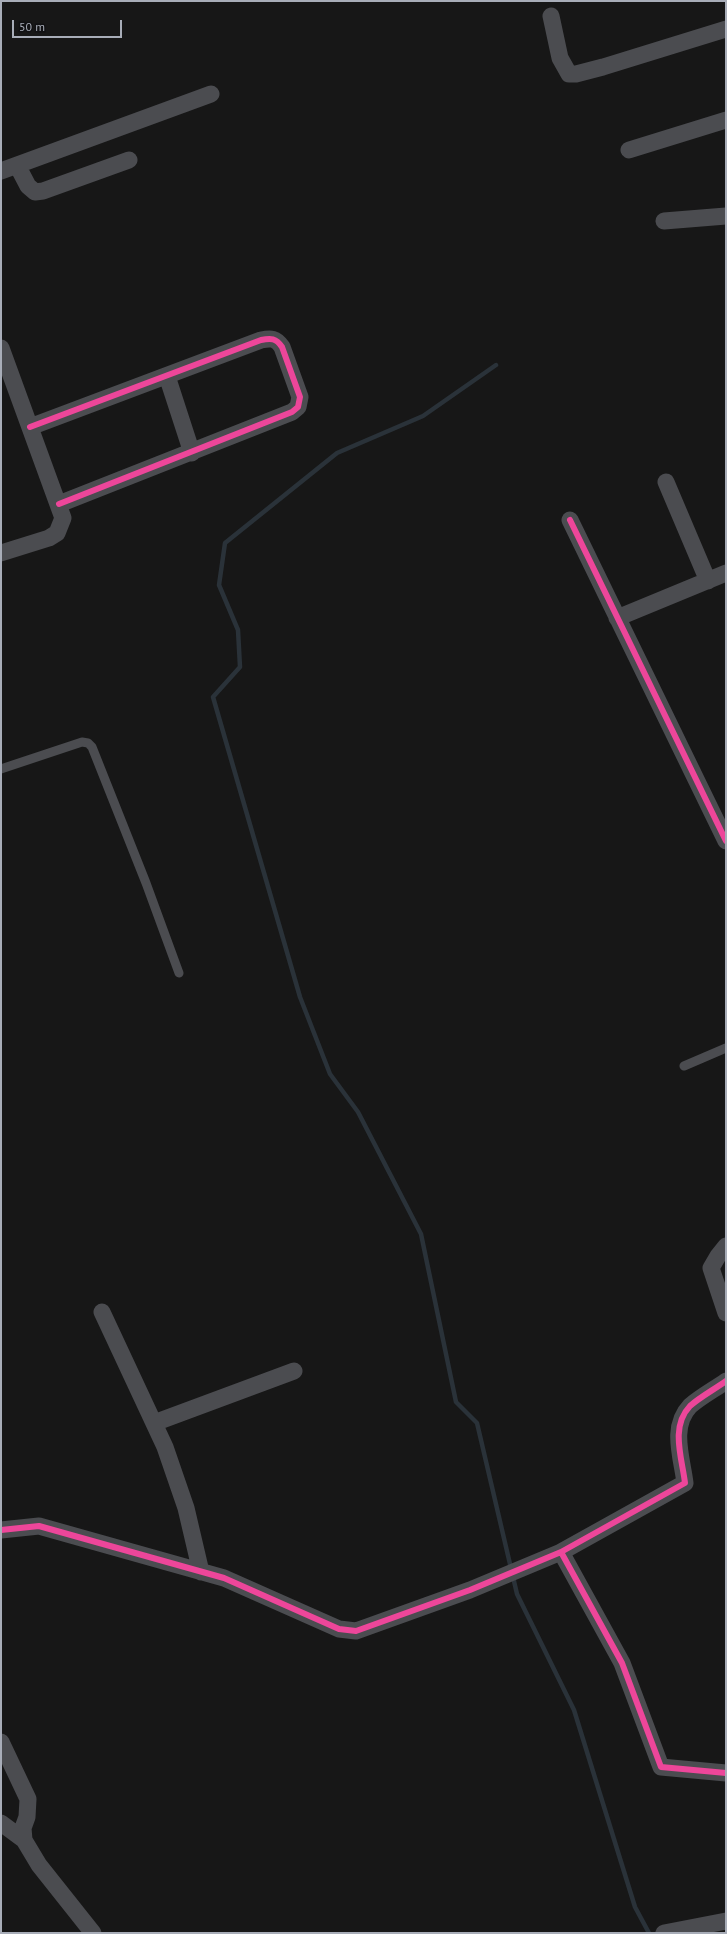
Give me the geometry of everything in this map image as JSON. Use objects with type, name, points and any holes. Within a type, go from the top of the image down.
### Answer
[{"type":"street","points":[[551,16],[560,58],[569,74],[576,74],[726,29]]},
{"type":"street","points":[[1,171],[211,94]]},
{"type":"street","points":[[629,150],[726,120]]},
{"type":"street","points":[[17,165],[28,186],[35,192],[129,160]]},
{"type":"street","points":[[664,221],[726,216]]},
{"type":"street","points":[[30,427],[261,340],[271,338],[277,340],[282,347],[300,397],[298,407],[292,412],[192,453],[59,504]]},
{"type":"street","points":[[1,348],[5,371],[30,427],[63,518],[57,533],[49,538],[1,553]]},
{"type":"street","points":[[167,376],[192,453]]},
{"type":"street","points":[[666,482],[708,581]]},
{"type":"street","points":[[570,520],[726,841]]},
{"type":"street","points":[[617,618],[726,573]]},
{"type":"street","points":[[726,1246],[711,1268],[726,1312]]},
{"type":"street","points":[[102,1312],[165,1447],[186,1508],[201,1572]]},
{"type":"street","points":[[154,1423],[294,1372]]},
{"type":"street","points":[[1,1530],[40,1526],[224,1578],[339,1629],[356,1631],[470,1590],[520,1570],[560,1552],[685,1483],[678,1432],[680,1422],[690,1406],[726,1381]]},
{"type":"street","points":[[560,1552],[622,1663],[661,1767],[726,1773]]},
{"type":"street","points":[[1,1742],[28,1798],[27,1817],[23,1828],[24,1840]]},
{"type":"street","points":[[1,1823],[24,1840],[39,1865],[92,1933]]},
{"type":"street","points":[[664,1933],[726,1921]]},
{"type":"lane","points":[[1,769],[82,742],[88,743],[92,747],[146,883],[179,973]]},
{"type":"lane","points":[[684,1066],[726,1048]]},
{"type":"waterway","points":[[496,365],[423,416],[337,453],[225,543],[219,585],[238,630],[240,667],[213,697],[300,997],[330,1074],[358,1112],[421,1234],[456,1402],[477,1423],[517,1594],[574,1710],[635,1907],[649,1933]]},
{"type":"cycle path","points":[[30,427],[261,340],[273,339],[282,347],[300,397],[298,407],[292,412],[59,504]]},
{"type":"cycle path","points":[[570,520],[726,841]]},
{"type":"cycle path","points":[[726,1381],[690,1406],[680,1423],[679,1443],[685,1483],[561,1552],[622,1663],[661,1767],[726,1773]]},
{"type":"cycle path","points":[[1,1530],[39,1526],[224,1578],[339,1629],[356,1631],[470,1590],[561,1552]]}]
